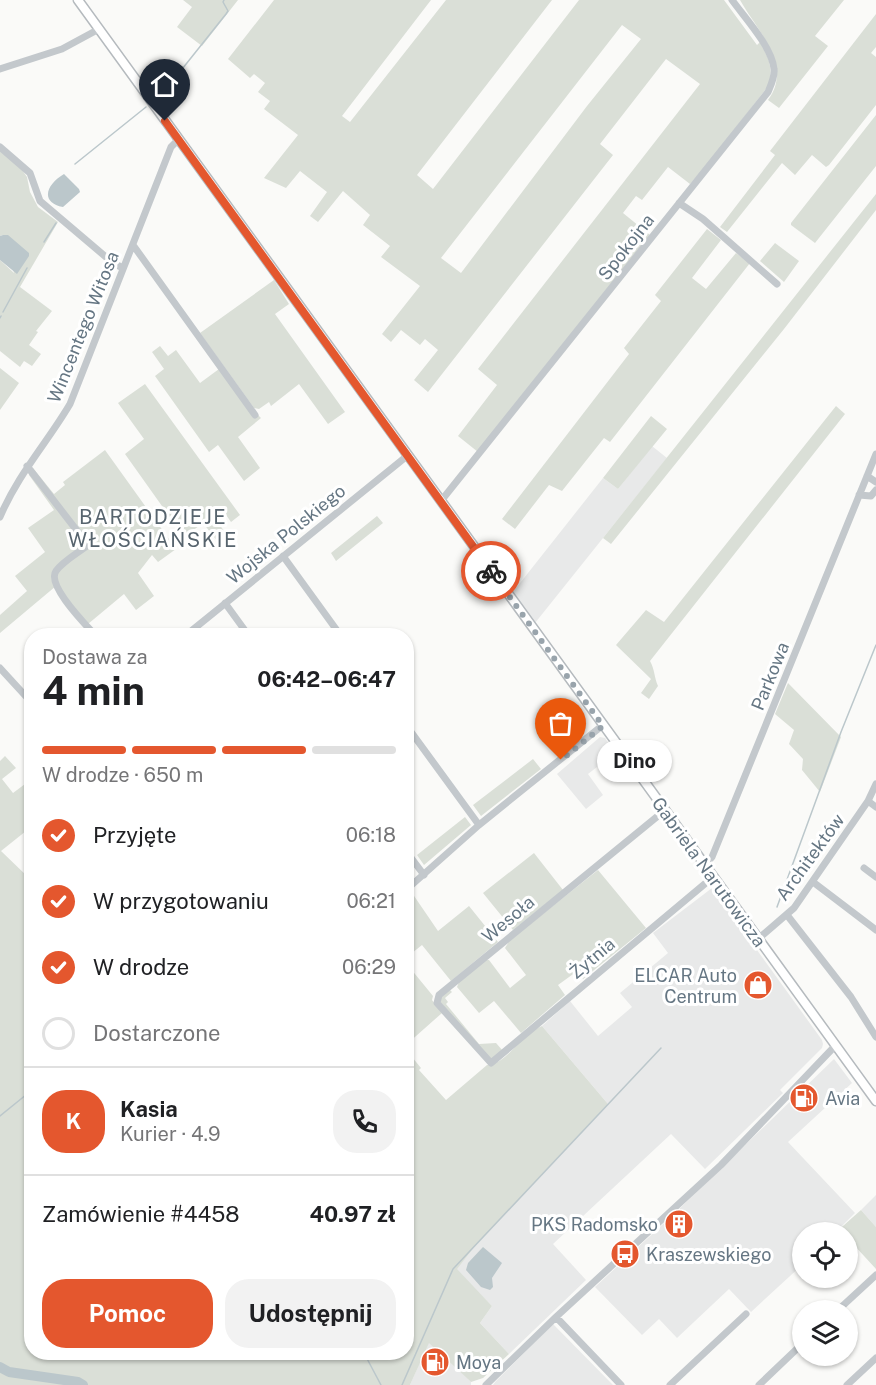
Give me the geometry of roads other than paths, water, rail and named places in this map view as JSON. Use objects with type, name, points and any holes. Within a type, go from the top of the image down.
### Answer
[{"type":"main road","name":"Gabriela Narutowicza","points":[[78,0],[876,1101]]},
{"type":"street","name":"Spokojna","points":[[441,501],[764,98],[772,84],[774,69],[771,58],[762,41],[732,0]]},
{"type":"street","points":[[0,69],[62,49],[99,29]]},
{"type":"street","name":"Wincentego Witosa","points":[[0,517],[27,466],[70,404],[171,147],[178,139]]},
{"type":"street","points":[[0,147],[30,173],[40,201],[113,263],[123,268]]},
{"type":"street","points":[[679,203],[703,219],[777,284]]},
{"type":"street","points":[[132,245],[255,415]]},
{"type":"street","name":"Parkowa","points":[[705,865],[712,857],[721,836],[876,454]]},
{"type":"street","name":"Wojska Polskiego","points":[[195,628],[407,456]]},
{"type":"street","points":[[27,466],[88,544],[55,572],[54,579],[63,598],[89,628]]},
{"type":"street","points":[[867,476],[876,482]]},
{"type":"street","points":[[859,495],[871,496],[876,490]]},
{"type":"street","points":[[283,556],[335,628]]},
{"type":"street","points":[[225,603],[243,628]]},
{"type":"street","points":[[0,668],[24,694]]},
{"type":"street","points":[[414,883],[479,825],[603,726]]},
{"type":"street","points":[[414,736],[479,825]]},
{"type":"street","name":"Architektów","points":[[758,939],[787,915],[813,882],[868,801],[876,784]]},
{"type":"street","points":[[868,801],[876,807]]},
{"type":"street","name":"Wesoła","points":[[491,1063],[438,1003],[439,995],[664,811]]},
{"type":"street","points":[[414,862],[424,875]]},
{"type":"street","points":[[864,868],[876,877]]},
{"type":"street","name":"Żytnia","points":[[491,1063],[713,877]]},
{"type":"street","points":[[813,882],[876,930]]},
{"type":"street","points":[[787,915],[851,997],[876,1037]]},
{"type":"street","points":[[486,1385],[556,1317],[721,1165],[836,1046]]},
{"type":"street","points":[[849,1300],[876,1275]]},
{"type":"street","points":[[670,1385],[746,1314]]},
{"type":"street","points":[[556,1317],[621,1385]]},
{"type":"street","points":[[759,1385],[792,1354]]},
{"type":"street","points":[[847,1385],[876,1358]]},
{"type":"waterway","points":[[159,98],[228,11],[224,0]]},
{"type":"waterway","points":[[75,164],[146,107]]},
{"type":"waterway","points":[[44,242],[56,223]]},
{"type":"waterway","points":[[3,312],[27,268]]},
{"type":"waterway","points":[[777,907],[841,732],[876,645]]},
{"type":"waterway","points":[[414,1358],[453,1269],[661,1048]]},
{"type":"waterway","points":[[0,1116],[24,1096]]},
{"type":"waterway","points":[[368,1360],[381,1385]]},
{"type":"waterway","points":[[402,1385],[413,1360]]},
{"type":"waterway","points":[[0,1367],[9,1372],[78,1382],[83,1385]]},
{"type":"place","name":"Dino","points":[[561,760]]},
{"type":"place","name":"ELCAR Auto Centrum","points":[[758,985]]},
{"type":"place","name":"Avia","points":[[804,1098]]},
{"type":"place","name":"PKS Radomsko","points":[[679,1224]]},
{"type":"place","name":"Kraszewskiego","points":[[625,1254]]},
{"type":"place","name":"Moya","points":[[435,1362]]},
{"type":"district","name":"BARTODZIEJE WŁOŚCIAŃSKIE","points":[[153,528]]}]
